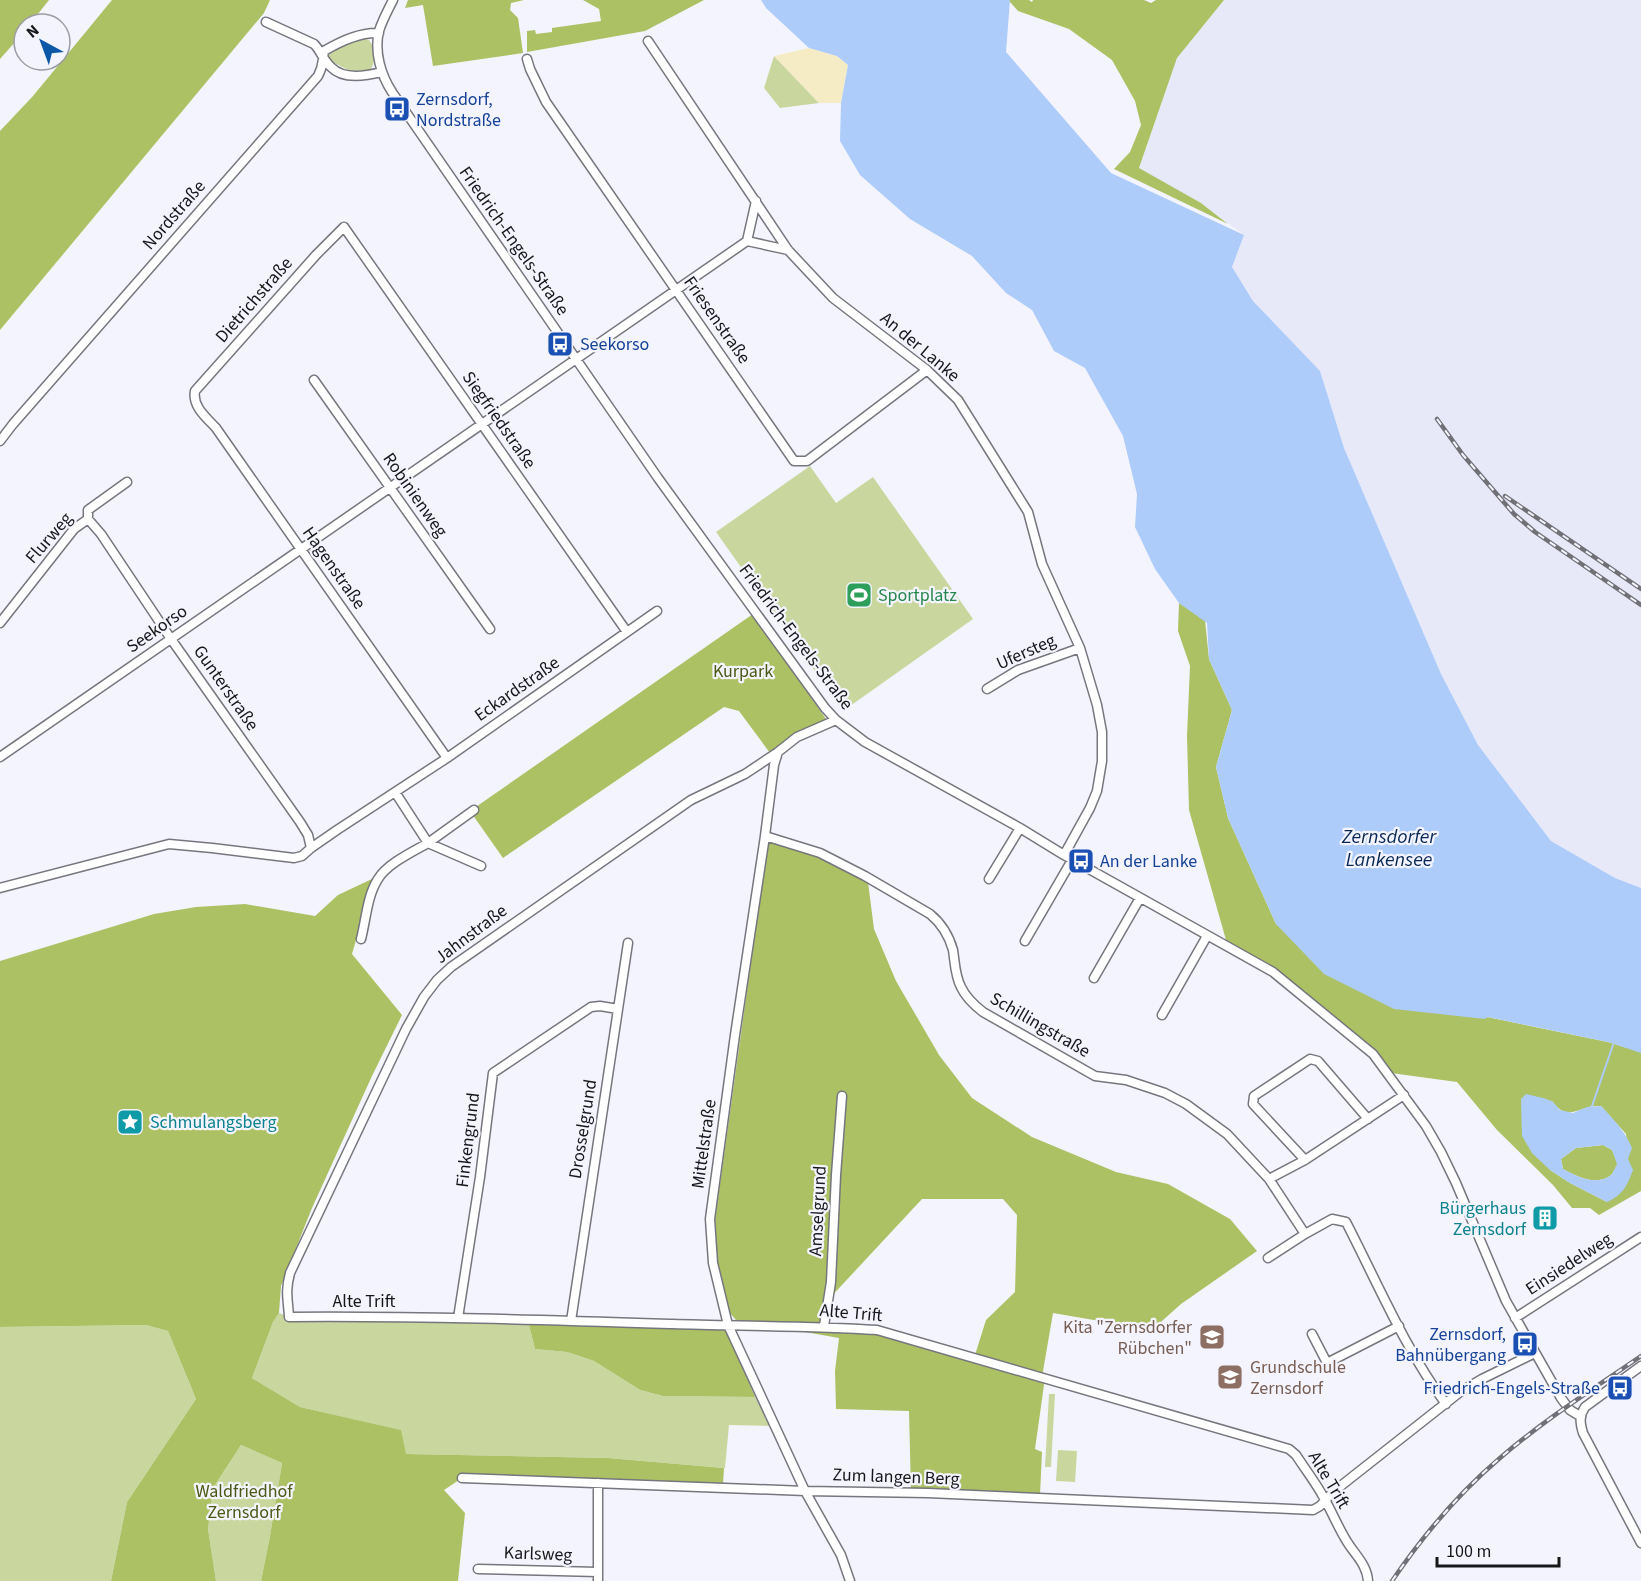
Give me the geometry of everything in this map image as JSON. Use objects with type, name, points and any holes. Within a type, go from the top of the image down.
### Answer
[{"type":"street","name":"Friedrich-Engels-Straße","points":[[393,0],[378,33],[381,72],[392,92],[575,359],[825,708],[836,720],[865,742],[1273,972],[1373,1054],[1426,1126],[1456,1183],[1498,1284],[1515,1318],[1561,1398],[1570,1410],[1580,1416],[1583,1433],[1641,1543]]},
{"type":"street","points":[[266,22],[314,44],[320,49],[323,58],[332,69],[349,76],[381,72]]},
{"type":"street","name":"Nordstraße","points":[[0,441],[318,76],[324,64],[324,51],[334,45],[369,33],[378,33]]},
{"type":"street","name":"An der Lanke","points":[[648,40],[788,250],[833,298],[927,370],[958,400],[1028,512],[1042,564],[1080,648],[1097,705],[1102,732],[1102,761],[1090,808],[1025,941]]},
{"type":"street","name":"Friesenstraße","points":[[527,59],[546,102],[794,461],[807,461],[927,370]]},
{"type":"street","points":[[756,201],[747,241],[788,250]]},
{"type":"street","name":"Dietrichstraße","points":[[194,398],[195,392],[316,255],[344,227]]},
{"type":"street","name":"Siegfriedstraße","points":[[344,227],[627,632]]},
{"type":"street","name":"Seekorso","points":[[0,757],[747,241]]},
{"type":"street","name":"Robinienweg","points":[[314,380],[490,629]]},
{"type":"street","name":"Hagenstraße","points":[[194,398],[196,405],[216,429],[447,758]]},
{"type":"street","name":"Flurweg","points":[[0,623],[75,529],[88,519],[88,510],[127,482]]},
{"type":"street","name":"Gunterstraße","points":[[88,519],[101,534],[171,639],[300,822],[308,835],[311,848]]},
{"type":"street","name":"Eckardstraße","points":[[0,888],[169,844],[294,858],[302,856],[657,611]]},
{"type":"street","name":"Ufersteg","points":[[987,689],[1018,670],[1080,648]]},
{"type":"street","points":[[778,752],[797,737],[836,720]]},
{"type":"street","name":"Mittelstraße","points":[[778,752],[774,765],[710,1219],[713,1263],[728,1325],[805,1491],[841,1555],[850,1581]]},
{"type":"street","name":"Jahnstraße","points":[[289,1317],[286,1287],[290,1273],[394,1053],[424,997],[437,980],[461,960],[691,800],[745,774],[778,752]]},
{"type":"street","points":[[395,792],[428,843],[482,866]]},
{"type":"street","points":[[361,939],[373,889],[379,877],[397,861],[428,843],[474,810]]},
{"type":"street","points":[[989,879],[1020,828]]},
{"type":"street","name":"Schillingstraße","points":[[765,836],[820,853],[930,914],[944,930],[952,949],[960,986],[970,1001],[983,1012],[1095,1076],[1126,1080],[1165,1093],[1186,1104],[1227,1134],[1269,1179],[1305,1234]]},
{"type":"street","points":[[1094,978],[1140,898]]},
{"type":"street","points":[[1162,1015],[1207,936]]},
{"type":"street","name":"Drosselgrund","points":[[571,1321],[628,943]]},
{"type":"street","name":"Finkengrund","points":[[458,1318],[480,1178],[493,1073],[591,1007],[618,1009]]},
{"type":"street","points":[[1305,1160],[1253,1104],[1254,1096],[1310,1059],[1318,1061],[1368,1119]]},
{"type":"street","points":[[1269,1179],[1305,1160],[1404,1095]]},
{"type":"street","name":"Amselgrund","points":[[824,1326],[831,1282],[842,1096]]},
{"type":"street","points":[[1268,1258],[1332,1219],[1346,1222],[1399,1326],[1431,1384],[1446,1404]]},
{"type":"street","name":"Einsiedelweg","points":[[1515,1318],[1641,1237]]},
{"type":"street","name":"Alte Trift","points":[[289,1317],[458,1318],[824,1326],[877,1330],[1289,1449],[1296,1455],[1325,1499],[1347,1542],[1365,1566],[1368,1581]]},
{"type":"street","points":[[1312,1334],[1327,1363],[1399,1326]]},
{"type":"street","name":"Zum langen Berg","points":[[462,1478],[805,1491],[927,1493],[1313,1510],[1446,1404],[1482,1379],[1535,1353]]},
{"type":"street","points":[[1580,1416],[1592,1400],[1641,1366]]},
{"type":"street","points":[[598,1483],[598,1577]]},
{"type":"street","name":"Karlsweg","points":[[478,1569],[598,1577]]},
{"type":"shaded area","points":[[1224,0],[1641,0],[1641,888],[1615,878],[1551,841],[1478,745],[1441,674],[1344,448],[1320,371],[1253,301],[1232,267],[1244,235],[1201,203],[1139,169],[1177,58]]},
{"type":"green space","points":[[0,0],[49,0],[40,12],[12,12],[12,46],[0,59]]},
{"type":"green space","points":[[112,0],[270,0],[264,13],[0,330],[0,131],[53,72],[72,72],[72,49]]},
{"type":"green space","points":[[408,0],[524,0],[511,3],[510,10],[518,18],[523,53],[433,66],[423,5],[405,8]]},
{"type":"green space","points":[[583,0],[704,0],[645,31],[527,52],[527,31],[535,30],[536,34],[552,32],[552,28],[601,21],[599,9]]},
{"type":"green space","points":[[1010,0],[1032,2],[1033,0],[1144,0],[1151,3],[1156,0],[1224,0],[1177,58],[1139,168],[1201,203],[1228,224],[1114,169],[1130,152],[1141,125],[1135,101],[1112,60],[1069,29],[1018,11]]},
{"type":"green space","points":[[363,38],[369,40],[374,51],[374,63],[370,70],[350,71],[327,59],[327,54],[336,47]]},
{"type":"green space","points":[[774,56],[819,103],[780,108],[764,88]]},
{"type":"green space","name":"Sportplatz","points":[[810,466],[836,503],[873,477],[973,619],[843,711],[716,532]]},
{"type":"green space","points":[[1179,603],[1205,620],[1209,659],[1232,710],[1216,767],[1228,818],[1276,924],[1487,1017],[1608,1042],[1641,1052],[1641,1191],[1599,1215],[1590,1208],[1572,1208],[1553,1185],[1497,1130],[1457,1082],[1391,1073],[1273,968],[1226,940],[1189,810],[1187,736],[1190,666],[1178,631]],"holes":[[[1552,1101],[1564,1112],[1601,1106],[1626,1134],[1628,1159],[1607,1202],[1550,1170]]]},
{"type":"green space","name":"Kurpark","points":[[753,614],[826,719],[770,753],[739,711],[724,707],[503,858],[470,811]]},
{"type":"green space","points":[[768,840],[820,856],[868,882],[874,929],[896,981],[939,1055],[972,1098],[1032,1137],[1116,1172],[1168,1184],[1230,1219],[1257,1251],[1181,1304],[1152,1330],[1053,1313],[1042,1377],[1044,1385],[1035,1449],[1042,1452],[1040,1495],[911,1493],[909,1411],[836,1409],[835,1371],[839,1338],[736,1320],[730,1313],[717,1261],[715,1220]],"holes":[[[922,1199],[1003,1199],[1017,1215],[1015,1292],[986,1320],[975,1355],[877,1326],[826,1324],[828,1300]]]},
{"type":"green space","points":[[374,878],[352,954],[402,1015],[312,1208],[281,1286],[279,1313],[273,1322],[252,1378],[300,1407],[401,1430],[406,1454],[608,1458],[724,1468],[723,1485],[462,1478],[444,1490],[465,1513],[458,1581],[261,1581],[282,1463],[241,1445],[213,1488],[208,1529],[216,1581],[111,1581],[127,1502],[196,1399],[168,1331],[146,1325],[0,1327],[0,961],[154,914],[196,907],[245,904],[315,916],[338,895]]},
{"type":"green space","points":[[1603,1145],[1612,1150],[1618,1164],[1610,1176],[1592,1180],[1563,1169],[1561,1159],[1576,1148]]},
{"type":"green space","points":[[279,1313],[289,1317],[528,1321],[535,1349],[567,1352],[594,1361],[640,1390],[663,1396],[755,1397],[770,1426],[729,1425],[725,1468],[608,1458],[405,1454],[400,1430],[300,1407],[252,1378],[273,1322]]},
{"type":"green space","points":[[528,1321],[720,1328],[727,1331],[755,1397],[663,1396],[640,1390],[594,1361],[567,1352],[535,1349]]},
{"type":"green space","points":[[146,1325],[168,1331],[196,1399],[127,1502],[111,1581],[0,1581],[0,1327]]},
{"type":"green space","points":[[1049,1394],[1055,1394],[1051,1467],[1045,1467]]},
{"type":"green space","name":"Waldfriedhof Zernsdorf","points":[[241,1445],[282,1463],[270,1536],[261,1581],[216,1581],[208,1529],[213,1488]]},
{"type":"green space","points":[[1058,1450],[1077,1451],[1075,1482],[1056,1481]]},
{"type":"sand","points":[[809,48],[837,56],[848,65],[841,103],[819,103],[774,56]]},
{"type":"water","name":"Zernsdorfer Lankensee","points":[[761,0],[1010,0],[1006,52],[1111,173],[1244,235],[1232,267],[1253,301],[1320,371],[1344,448],[1441,674],[1478,745],[1551,841],[1615,878],[1641,888],[1641,1053],[1608,1042],[1488,1017],[1485,1019],[1394,1009],[1324,974],[1276,924],[1228,818],[1216,767],[1232,710],[1209,659],[1207,623],[1179,603],[1155,569],[1135,527],[1137,494],[1123,436],[1085,368],[1054,351],[1032,310],[1006,293],[972,256],[910,219],[860,175],[840,141],[841,103],[848,65],[837,56],[809,48],[766,8]]},
{"type":"water","points":[[1526,1094],[1543,1098],[1552,1101],[1560,1110],[1573,1113],[1587,1107],[1601,1106],[1622,1131],[1632,1148],[1628,1159],[1633,1170],[1621,1193],[1607,1202],[1550,1170],[1532,1153],[1522,1136],[1521,1099]],"holes":[[[1603,1145],[1612,1150],[1617,1164],[1611,1175],[1604,1179],[1586,1179],[1563,1169],[1561,1159],[1576,1148]]]},
{"type":"waterway","points":[[1592,1106],[1613,1045]]},
{"type":"railway","points":[[1437,419],[1463,455],[1514,514],[1535,532],[1641,605]]},
{"type":"railway","points":[[1505,496],[1641,589]]},
{"type":"railway","points":[[1392,1581],[1442,1516],[1485,1471],[1551,1418],[1641,1356]]},
{"type":"place","name":"Zernsdorf, Nordstraße","points":[[397,109]]},
{"type":"place","name":"Seekorso","points":[[560,344]]},
{"type":"place","name":"Sportplatz","points":[[859,595]]},
{"type":"place","name":"An der Lanke","points":[[1081,861]]},
{"type":"place","name":"Schmulangsberg","points":[[130,1122]]},
{"type":"place","name":"Bürgerhaus Zernsdorf","points":[[1545,1218]]},
{"type":"place","name":"Kita \"Zernsdorfer Rübchen\"","points":[[1212,1337]]},
{"type":"place","name":"Zernsdorf, Bahnübergang","points":[[1525,1344]]},
{"type":"place","name":"Grundschule Zernsdorf","points":[[1230,1377]]},
{"type":"place","name":"Friedrich-Engels-Straße","points":[[1620,1388]]}]
